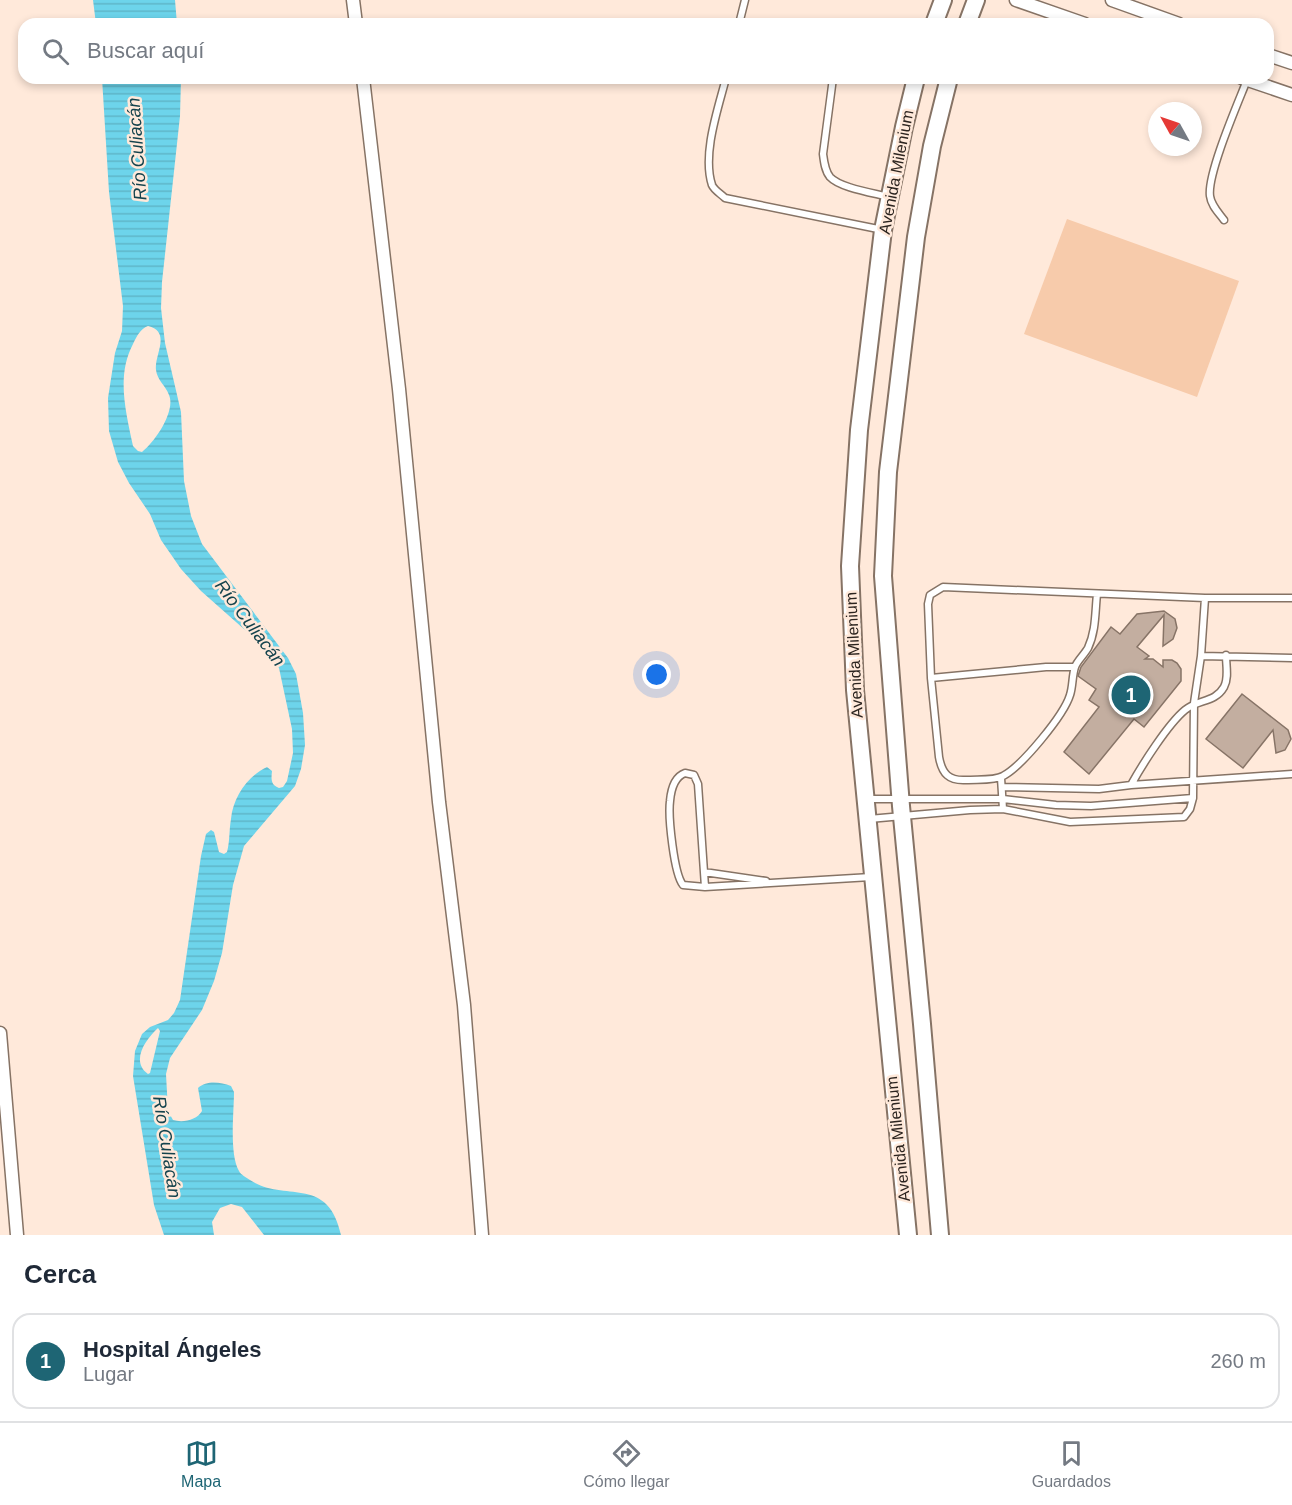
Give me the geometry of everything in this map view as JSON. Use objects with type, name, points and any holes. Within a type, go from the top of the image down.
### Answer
[{"type":"street","points":[[353,0],[355,18]]},
{"type":"street","points":[[936,18],[943,0]]},
{"type":"street","points":[[969,18],[976,0]]},
{"type":"street","points":[[1016,0],[1068,18]]},
{"type":"street","points":[[1112,0],[1162,18]]},
{"type":"street","points":[[1274,57],[1292,63]]},
{"type":"street","points":[[364,84],[399,389],[439,802],[464,1005],[482,1235]]},
{"type":"street","name":"Avenida Milenium","points":[[908,1235],[855,690],[850,566],[859,430],[883,230],[915,84]]},
{"type":"street","name":"Avenida Milenium","points":[[940,1235],[901,816],[883,576],[888,472],[916,237],[932,146],[948,84]]},
{"type":"street","points":[[1259,84],[1292,95]]},
{"type":"street","points":[[0,1033],[17,1235]]},
{"type":"lane","points":[[740,18],[745,0]]},
{"type":"lane","points":[[724,84],[711,137],[709,167],[713,188],[725,198],[883,230]]},
{"type":"lane","points":[[832,84],[823,154],[825,167],[830,177],[839,184],[889,198]]},
{"type":"lane","points":[[1224,220],[1214,207],[1209,190],[1242,84]]},
{"type":"lane","points":[[1096,594],[1094,632],[1087,650],[1075,667],[1070,696],[1055,720],[1018,766],[1001,778],[958,780],[945,775],[939,757],[931,678],[928,604],[930,595],[942,587],[1205,598],[1292,598]]},
{"type":"lane","points":[[867,819],[1003,809],[1070,822],[1181,818],[1188,812],[1193,798],[1194,703],[1201,656],[1205,598]]},
{"type":"lane","points":[[1201,656],[1292,658]]},
{"type":"lane","points":[[1131,785],[1177,718],[1194,703],[1217,696],[1223,688],[1227,680],[1226,656]]},
{"type":"lane","points":[[931,678],[1046,667],[1075,667]]},
{"type":"lane","points":[[705,887],[697,780],[690,774],[681,774],[674,785],[669,803],[677,874],[683,885],[705,887],[872,877]]},
{"type":"lane","points":[[1002,787],[1099,789],[1292,774]]},
{"type":"lane","points":[[1001,778],[1003,809]]},
{"type":"lane","points":[[865,799],[1003,798],[1056,805],[1091,806],[1193,798]]},
{"type":"lane","points":[[704,872],[777,883]]},
{"type":"shaded area","points":[[1067,219],[1239,281],[1197,397],[1024,334]]},
{"type":"water","points":[[93,0],[175,0],[176,18],[95,18]]},
{"type":"water","name":"Río Culiacán","points":[[102,84],[181,84],[180,116],[161,308],[165,343],[181,412],[184,481],[191,516],[202,544],[288,658],[296,674],[303,713],[305,745],[301,769],[295,786],[244,846],[233,885],[222,953],[214,981],[202,1010],[170,1058],[166,1074],[168,1111],[173,1120],[193,1119],[202,1111],[198,1088],[214,1082],[231,1086],[234,1092],[234,1154],[242,1175],[263,1186],[316,1197],[326,1204],[335,1216],[341,1235],[264,1235],[242,1207],[231,1204],[220,1208],[212,1222],[214,1235],[164,1235],[154,1205],[133,1076],[135,1051],[142,1034],[150,1027],[168,1020],[180,1000],[206,834],[211,830],[214,832],[219,852],[224,854],[227,852],[232,811],[238,795],[254,776],[267,767],[272,771],[273,784],[279,788],[283,787],[287,781],[293,753],[292,729],[279,668],[262,645],[201,591],[181,569],[161,540],[150,514],[118,462],[109,431],[108,398],[115,353],[122,331],[123,306],[109,192]],"holes":[[[145,327],[155,329],[161,339],[156,370],[168,392],[170,409],[163,426],[142,452],[133,446],[125,407],[125,369],[137,336]],[[158,1028],[160,1031],[150,1073],[148,1074],[140,1063],[140,1057],[149,1038]]]},
{"type":"building","points":[[1164,611],[1175,619],[1177,628],[1173,639],[1163,646],[1164,615],[1137,647],[1149,656],[1145,659],[1153,659],[1163,667],[1163,660],[1172,660],[1177,663],[1181,669],[1181,681],[1144,727],[1134,719],[1089,774],[1064,752],[1099,707],[1089,700],[1096,689],[1078,676],[1081,667],[1111,627],[1120,634],[1137,614]]},
{"type":"building","points":[[1242,694],[1288,730],[1291,739],[1285,750],[1276,753],[1273,730],[1243,768],[1206,739]]},
{"type":"place","name":"Hospital Ángeles","points":[[1131,695]]}]
